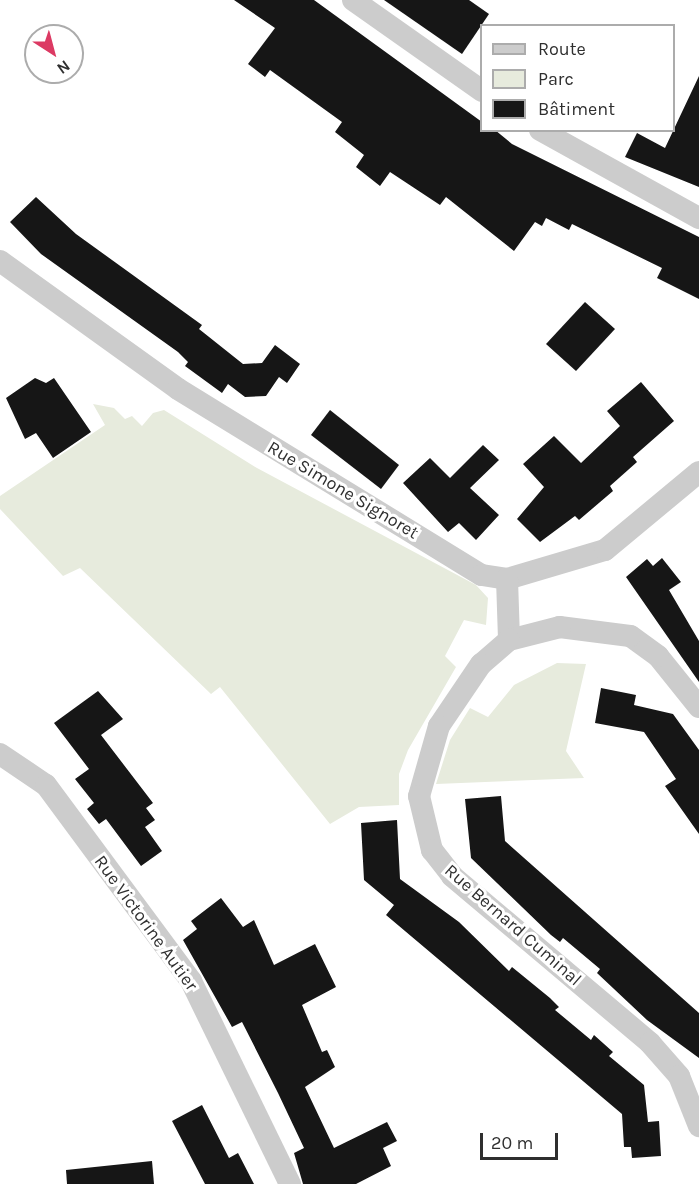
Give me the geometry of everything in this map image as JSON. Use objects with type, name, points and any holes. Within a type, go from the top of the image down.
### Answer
[{"type":"street","points":[[353,0],[480,90]]},
{"type":"street","points":[[544,132],[699,218]]},
{"type":"street","name":"Rue Simone Signoret","points":[[0,261],[178,389],[482,575],[507,579],[605,550],[699,472]]},
{"type":"street","points":[[507,579],[509,640]]},
{"type":"street","name":"Rue Bernard Cuminal","points":[[699,706],[658,656],[630,636],[560,627],[509,640],[475,673],[439,726],[424,763],[419,796],[432,850],[452,876],[650,1043],[679,1076],[699,1126]]},
{"type":"street","name":"Rue Victorine Autier","points":[[0,754],[46,785],[190,981],[290,1184]]},
{"type":"green space","points":[[93,404],[114,408],[125,419],[132,416],[142,426],[153,413],[164,410],[257,468],[476,585],[488,598],[486,625],[464,620],[445,656],[456,667],[408,750],[399,774],[399,805],[359,807],[330,824],[220,687],[211,694],[80,568],[63,576],[0,509],[0,496],[105,425]]},
{"type":"green space","points":[[557,663],[586,664],[566,751],[584,778],[436,784],[450,740],[470,708],[488,717],[514,685]]},
{"type":"building","points":[[234,0],[314,0],[480,121],[480,132],[497,132],[512,144],[699,237],[699,299],[657,278],[662,268],[572,224],[569,230],[546,218],[542,226],[535,222],[514,251],[446,197],[440,205],[390,172],[380,186],[356,167],[364,155],[335,132],[342,122],[270,70],[265,77],[248,64],[275,28]]},
{"type":"building","points":[[384,0],[469,0],[489,14],[480,24],[462,54]]},
{"type":"building","points":[[699,76],[699,187],[625,157],[637,133],[665,148],[673,132],[675,132],[675,127]]},
{"type":"building","points":[[36,197],[76,234],[202,325],[199,329],[243,364],[262,363],[275,345],[300,364],[287,383],[279,377],[266,396],[245,397],[228,384],[222,393],[185,366],[188,362],[178,352],[41,254],[10,222]]},
{"type":"building","points":[[585,302],[615,329],[576,371],[546,344]]},
{"type":"building","points":[[35,378],[46,383],[54,378],[91,432],[53,458],[36,433],[25,439],[6,398]]},
{"type":"building","points":[[641,382],[674,421],[633,457],[637,462],[610,486],[613,491],[579,520],[575,516],[540,542],[517,519],[544,487],[523,464],[554,436],[581,463],[620,426],[607,411]]},
{"type":"building","points":[[330,410],[399,465],[381,489],[311,435]]},
{"type":"building","points":[[483,445],[499,460],[470,488],[499,515],[476,540],[459,523],[448,532],[403,483],[430,458],[450,478]]},
{"type":"building","points":[[662,558],[681,582],[669,590],[699,641],[699,682],[626,577],[647,559],[653,566]]},
{"type":"building","points":[[601,688],[636,695],[634,705],[673,714],[699,750],[699,834],[665,786],[676,779],[644,732],[595,723]]},
{"type":"building","points":[[98,691],[123,719],[101,735],[153,803],[146,808],[155,820],[145,827],[162,851],[141,866],[106,819],[99,824],[87,809],[94,803],[75,779],[89,769],[54,723]]},
{"type":"building","points":[[501,796],[505,841],[699,1013],[699,1058],[647,1020],[597,973],[600,969],[563,938],[560,942],[551,935],[471,858],[465,799]]},
{"type":"building","points":[[397,820],[400,879],[459,922],[509,971],[512,967],[550,998],[559,1007],[555,1010],[591,1040],[594,1035],[613,1052],[609,1056],[644,1085],[648,1122],[659,1121],[661,1156],[632,1158],[631,1147],[624,1147],[622,1114],[386,915],[394,905],[364,880],[361,823]]},
{"type":"building","points":[[221,898],[243,927],[254,920],[274,965],[315,944],[336,987],[302,1005],[322,1052],[327,1050],[335,1067],[305,1087],[334,1148],[387,1122],[397,1141],[383,1148],[391,1166],[356,1184],[303,1184],[294,1153],[304,1148],[278,1093],[242,1022],[232,1027],[183,940],[197,929],[191,921]]},
{"type":"building","points":[[202,1105],[229,1158],[238,1153],[254,1184],[205,1184],[172,1121]]},
{"type":"building","points":[[152,1161],[154,1184],[67,1184],[66,1170]]}]
